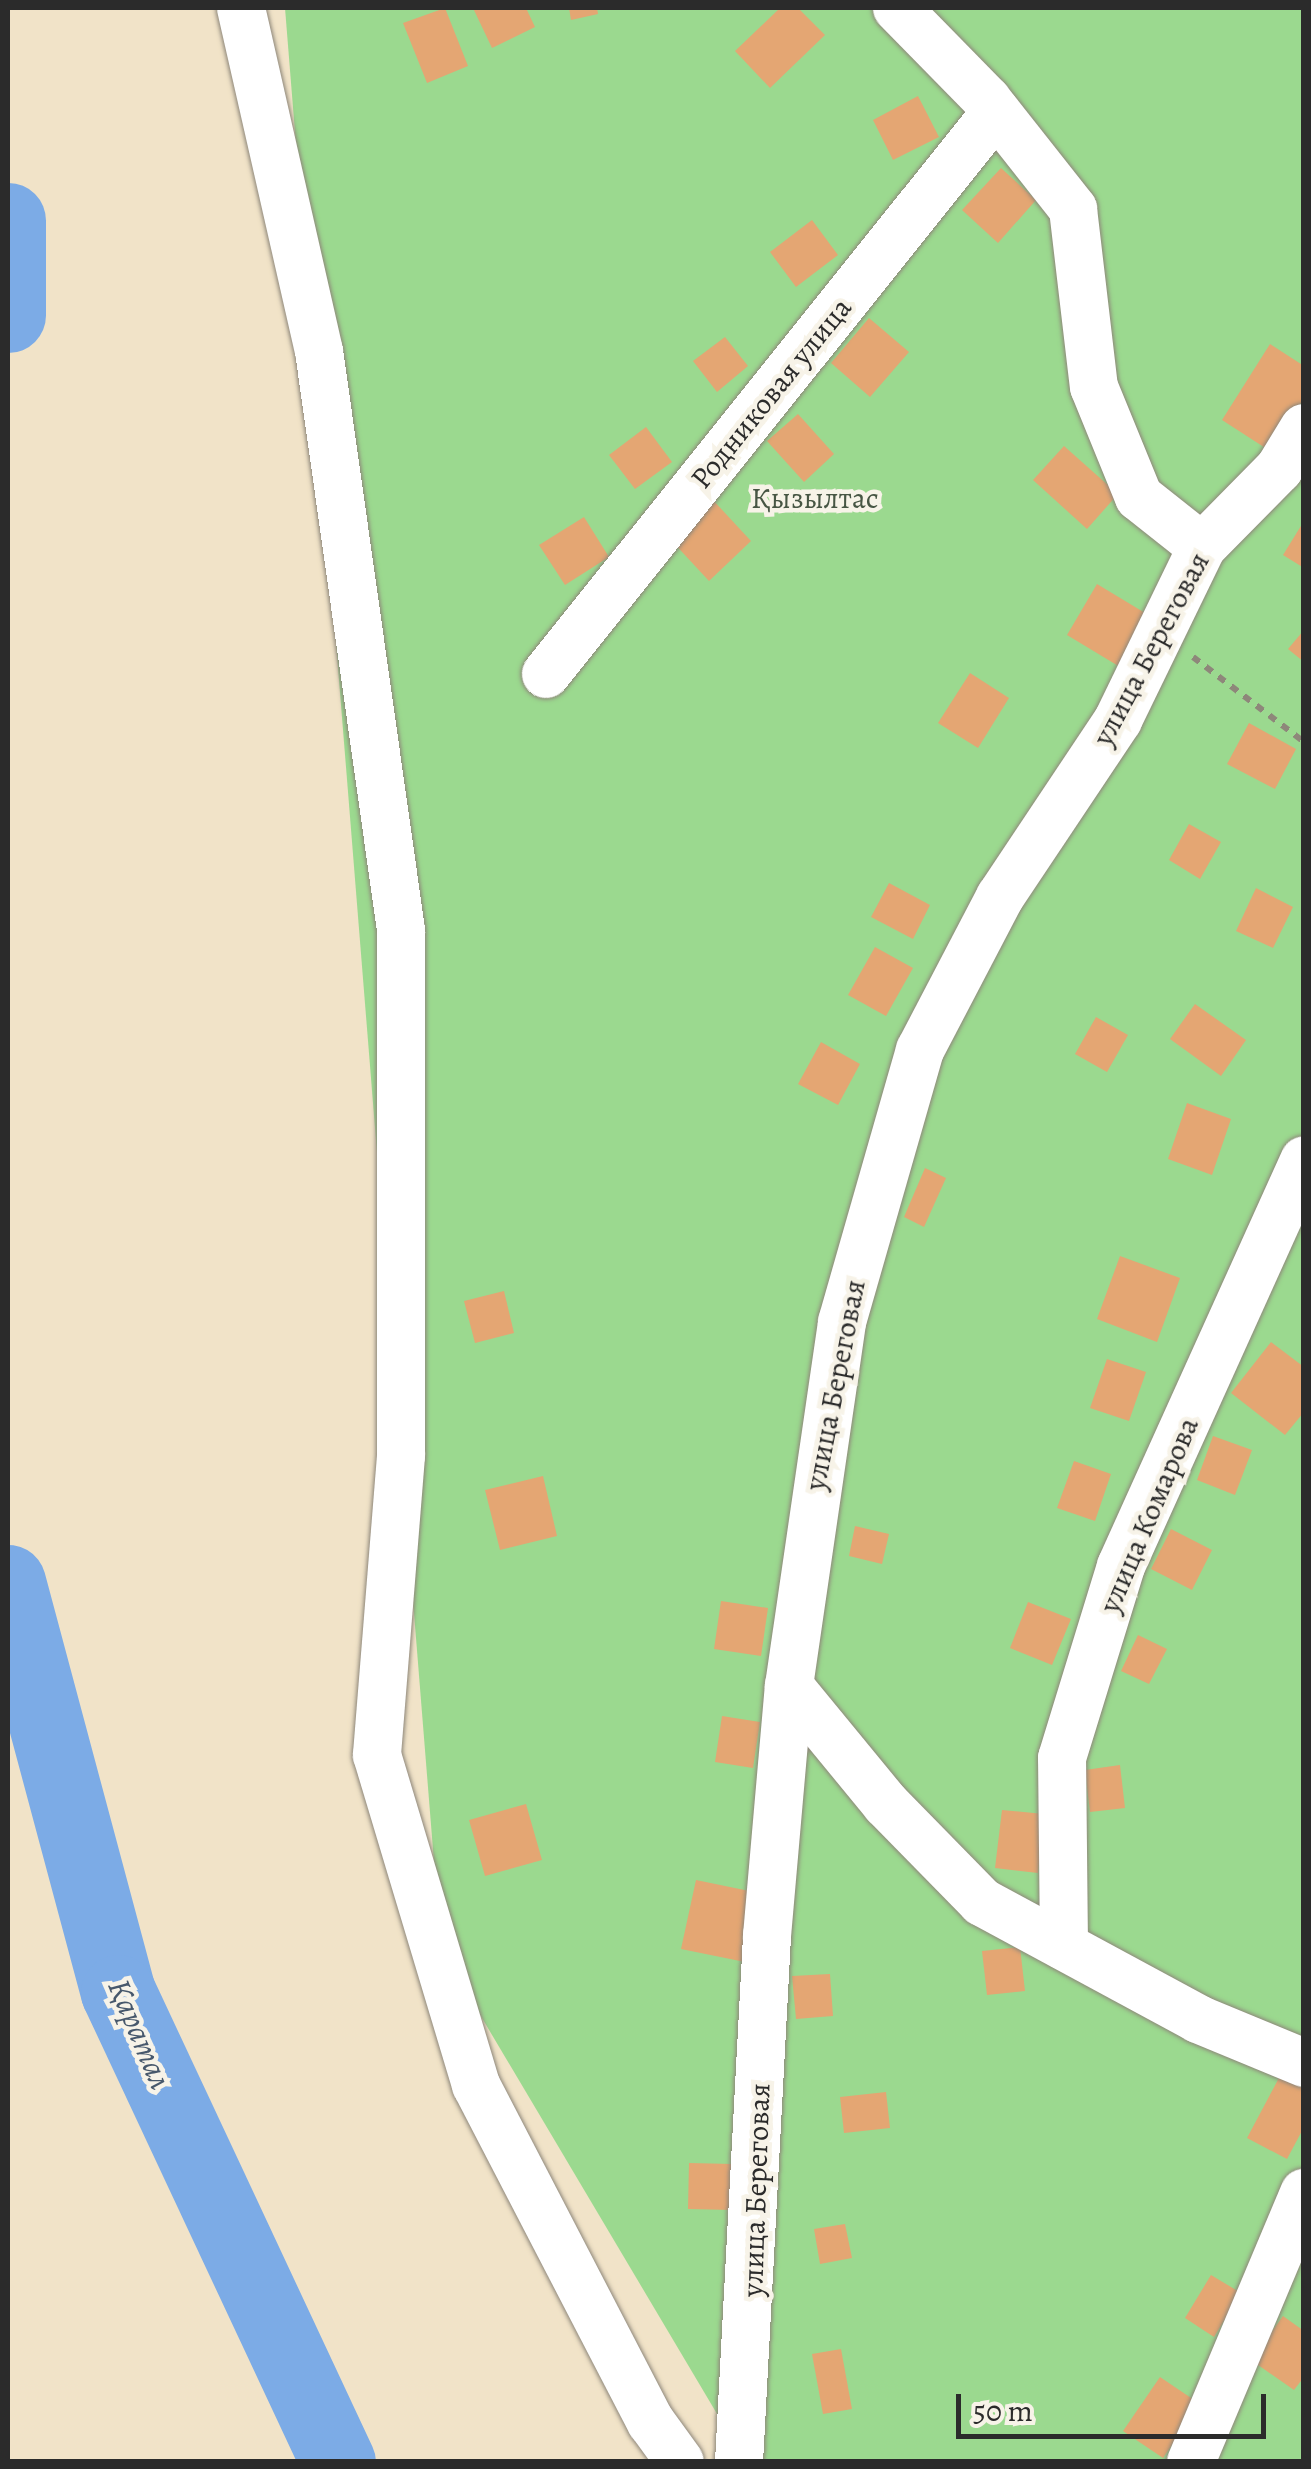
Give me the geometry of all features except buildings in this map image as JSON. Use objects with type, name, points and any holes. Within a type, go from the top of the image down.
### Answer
[{"type":"street","points":[[241,8],[319,351],[401,930],[401,1456],[377,1755],[476,2085],[650,2422],[680,2462]]},
{"type":"street","points":[[897,8],[996,112],[1073,210],[1094,387],[1139,497],[1202,547]]},
{"type":"street","name":"Родниковая улица","points":[[546,674],[996,112]]},
{"type":"street","name":"улица Береговая","points":[[739,2462],[767,1936],[789,1686],[842,1322],[920,1050],[1000,898],[1118,720],[1202,547],[1279,469],[1304,428]]},
{"type":"street","name":"улица Комарова","points":[[1064,1946],[1062,1758],[1121,1566],[1304,1160]]},
{"type":"street","points":[[789,1686],[886,1804],[982,1902],[1198,2019],[1304,2063]]},
{"type":"street","points":[[1191,2462],[1304,2193]]},
{"type":"path","points":[[1161,632],[1304,742]]},
{"type":"green space","name":"Қызылтас","points":[[285,8],[1303,8],[1303,2461],[745,2461],[441,1949]]},
{"type":"waterway","name":"Қаратал","points":[[8,220],[8,315]]},
{"type":"waterway","name":"Қаратал","points":[[8,1582],[118,1992],[338,2462]]}]
